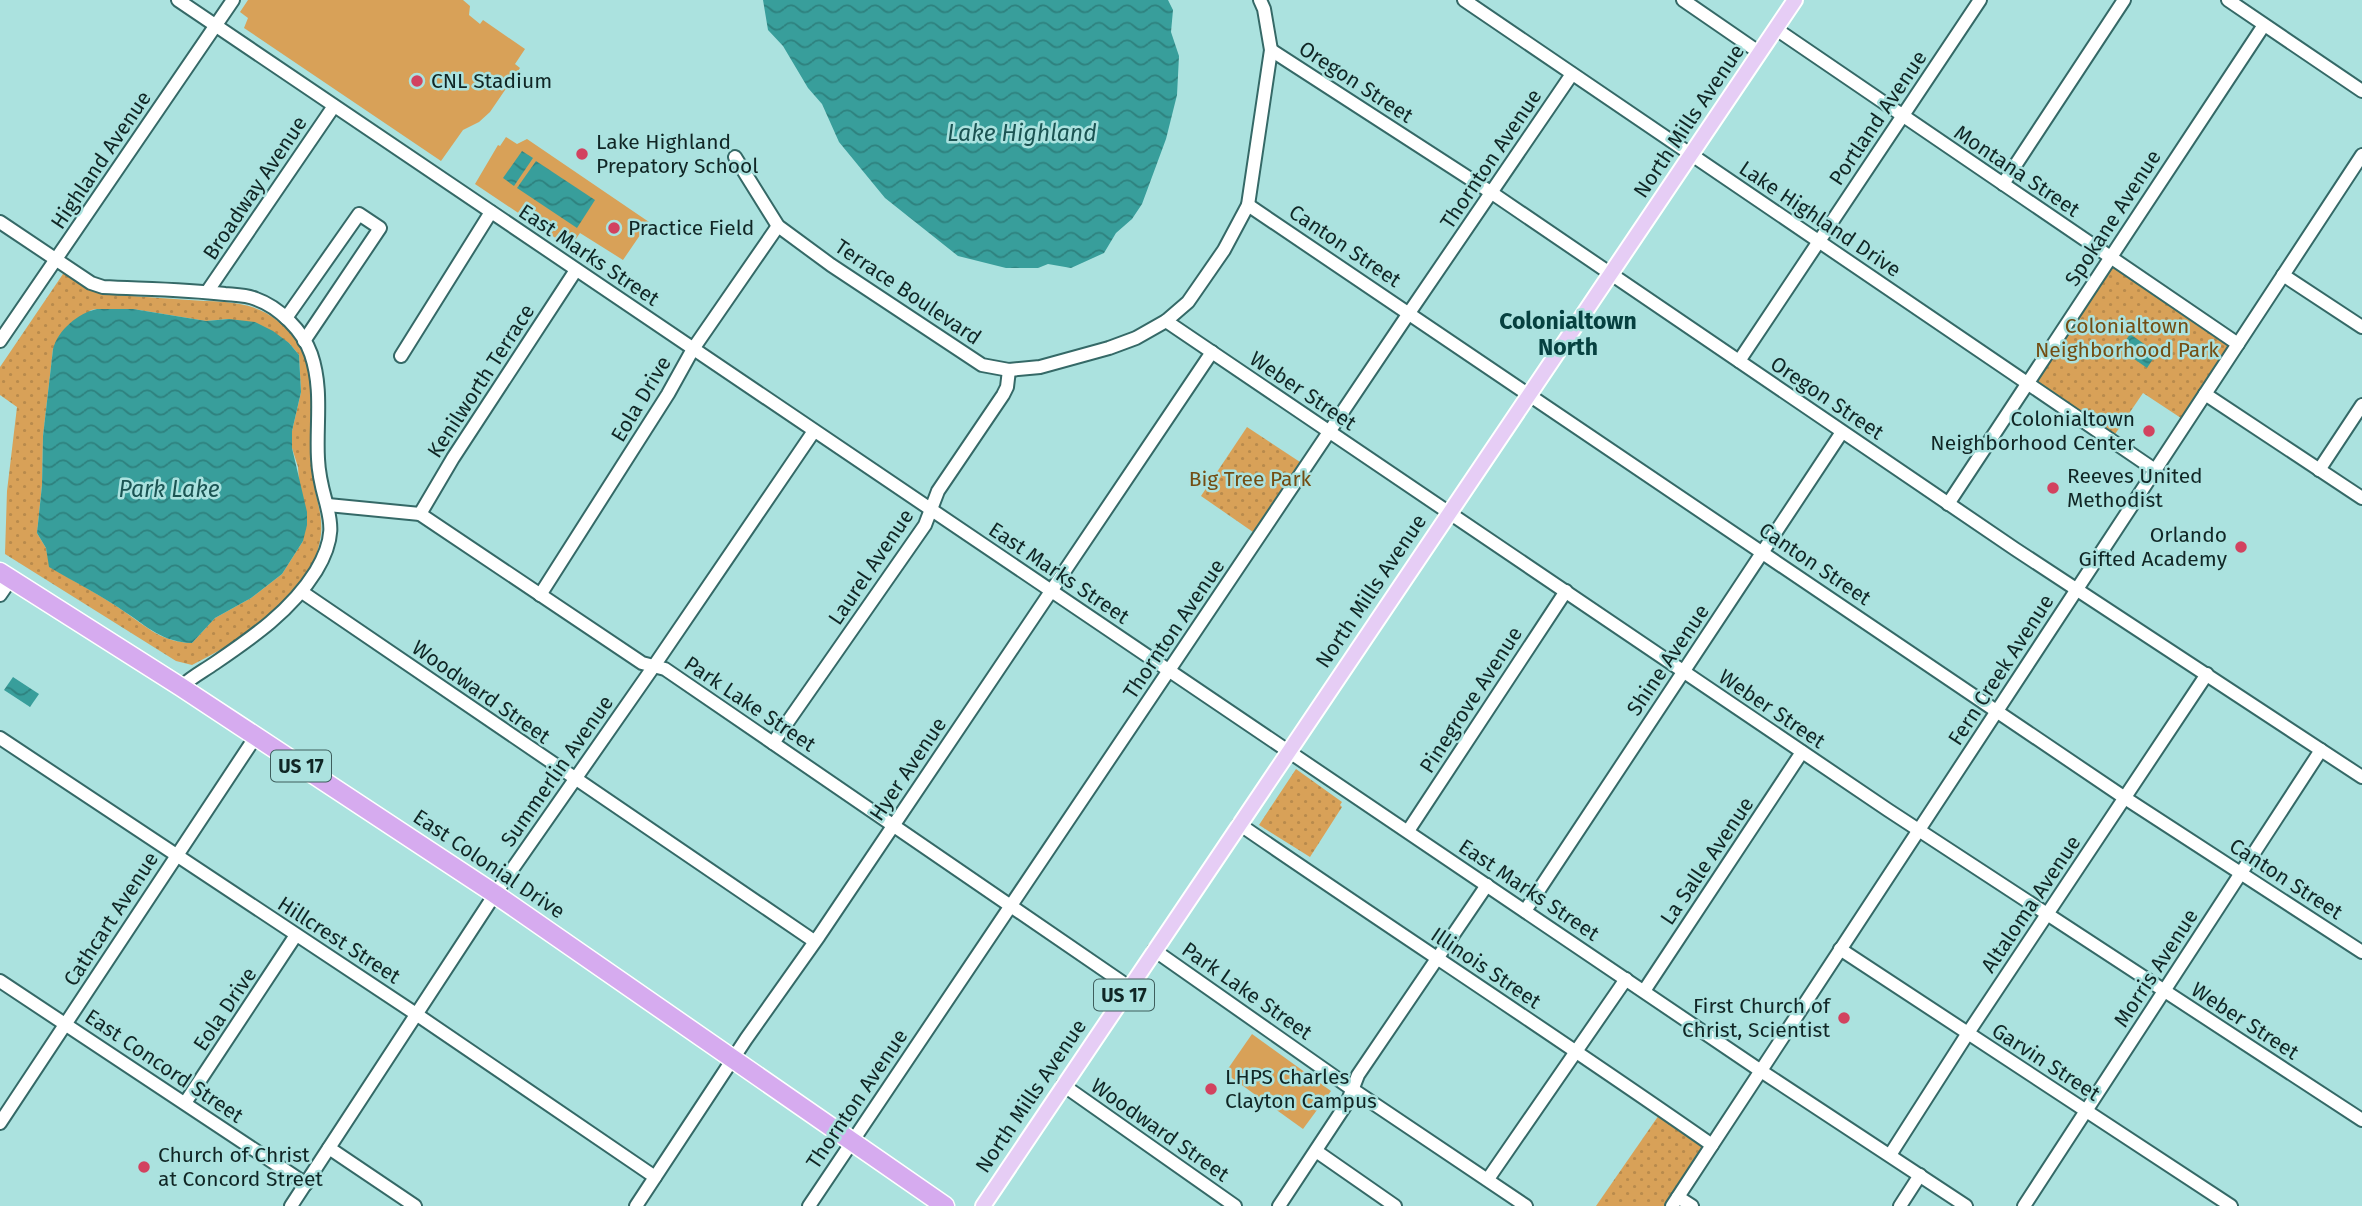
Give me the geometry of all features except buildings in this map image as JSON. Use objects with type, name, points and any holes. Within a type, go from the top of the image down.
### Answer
[{"type":"highway","name":"East Colonial Drive","points":[[5,575],[181,687],[495,894],[945,1206]]},
{"type":"main road","name":"North Mills Avenue","points":[[983,1206],[1795,0]]},
{"type":"street","name":"East Marks Street","points":[[178,0],[1761,1071],[1961,1203]]},
{"type":"street","name":"Highland Avenue","points":[[0,341],[233,0]]},
{"type":"street","name":"Terrace Boulevard","points":[[735,158],[778,226],[831,265],[982,365],[1009,370],[1040,367],[1109,348],[1136,338],[1166,321],[1188,302],[1224,250],[1248,205],[1270,50],[1264,9],[1260,0]]},
{"type":"street","name":"Lake Highland Drive","points":[[1464,0],[2155,470]]},
{"type":"street","name":"Portland Avenue","points":[[1739,361],[1980,0]]},
{"type":"street","points":[[2003,184],[2124,0]]},
{"type":"street","points":[[2228,0],[2362,91]]},
{"type":"street","points":[[1688,2],[1760,53]]},
{"type":"street","name":"Spokane Avenue","points":[[1948,504],[2264,25]]},
{"type":"street","name":"Montana Street","points":[[1776,29],[2238,344]]},
{"type":"street","name":"Oregon Street","points":[[1270,50],[1492,193],[2077,591],[2362,778]]},
{"type":"street","name":"Thornton Avenue","points":[[809,1206],[1572,74]]},
{"type":"street","name":"Broadway Avenue","points":[[207,292],[334,106]]},
{"type":"street","name":"Fern Creek Avenue","points":[[1675,1201],[2362,156]]},
{"type":"street","name":"Canton Street","points":[[1248,205],[2125,797],[2362,952]]},
{"type":"street","points":[[401,356],[491,212]]},
{"type":"street","points":[[286,318],[359,214],[380,228],[304,341]]},
{"type":"street","points":[[0,222],[91,283],[103,287],[207,292],[254,298],[272,306],[286,318],[311,354],[320,413],[318,458],[321,485],[332,529],[328,547],[302,592],[266,628],[197,673],[181,687]]},
{"type":"street","name":"Eola Drive","points":[[540,596],[668,394],[693,349],[778,226]]},
{"type":"street","name":"Kenilworth Terrace","points":[[420,514],[453,458],[576,270]]},
{"type":"street","points":[[2283,275],[2362,327]]},
{"type":"street","name":"Weber Street","points":[[1166,321],[1919,831],[2362,1120]]},
{"type":"street","name":"Hyer Avenue","points":[[636,1206],[733,1058],[894,825],[1212,352]]},
{"type":"street","name":"Laurel Avenue","points":[[773,743],[925,525],[938,491],[1003,395],[1009,370]]},
{"type":"street","points":[[2205,394],[2362,498]]},
{"type":"street","points":[[2319,470],[2362,405]]},
{"type":"street","name":"Summerlin Avenue","points":[[291,1206],[495,894],[814,431]]},
{"type":"street","name":"Shine Avenue","points":[[1525,911],[1842,432]]},
{"type":"street","name":"Park Lake Street","points":[[328,505],[420,514],[642,663],[664,669],[1129,987]]},
{"type":"street","points":[[0,595],[5,575]]},
{"type":"street","name":"Pinegrove Avenue","points":[[1408,831],[1566,591]]},
{"type":"street","name":"Woodward Street","points":[[302,592],[814,940]]},
{"type":"street","name":"Altaloma Avenue","points":[[1890,1155],[2207,674]]},
{"type":"street","name":"Cathcart Avenue","points":[[0,1123],[256,736]]},
{"type":"street","name":"Hillcrest Street","points":[[0,738],[416,1014],[655,1177]]},
{"type":"street","name":"Morris Avenue","points":[[2024,1206],[2320,750]]},
{"type":"street","name":"La Salle Avenue","points":[[1644,991],[1802,752]]},
{"type":"street","name":"Illinois Street","points":[[1239,824],[1576,1050],[1712,1145]]},
{"type":"street","points":[[1279,1206],[1347,1103],[1358,1075],[1487,885]]},
{"type":"street","name":"Eola Drive","points":[[185,1103],[296,935]]},
{"type":"street","name":"Garvin Street","points":[[1840,949],[2231,1206]]},
{"type":"street","name":"Park Lake Street","points":[[1154,950],[1352,1089],[1526,1206]]},
{"type":"street","points":[[1488,1179],[1626,979]]},
{"type":"street","name":"East Concord Street","points":[[0,981],[306,1184]]},
{"type":"street","name":"Woodward Street","points":[[1063,1085],[1235,1206]]},
{"type":"street","points":[[330,1148],[415,1206]]},
{"type":"street","points":[[1316,1151],[1395,1206]]},
{"type":"street","points":[[1899,1206],[1920,1175]]},
{"type":"street","points":[[1675,1201],[1692,1206]]},
{"type":"green space","name":"CNL Stadium","points":[[248,0],[463,0],[470,6],[469,15],[480,24],[483,20],[525,49],[515,64],[520,68],[490,112],[479,122],[463,130],[441,161],[244,28],[248,18],[240,12]]},
{"type":"green space","points":[[506,137],[517,144],[527,139],[649,222],[623,260],[580,233],[573,243],[570,240],[566,245],[475,184],[498,145],[500,146]]},
{"type":"green space","name":"Colonialtown Neighborhood Park","points":[[2110,257],[2238,344],[2187,422],[2143,393],[2111,440],[2027,384]]},
{"type":"green space","points":[[65,271],[93,290],[104,294],[238,304],[257,309],[276,319],[298,341],[306,362],[311,394],[313,477],[321,534],[313,562],[302,582],[260,624],[192,665],[176,661],[5,554],[7,491],[17,407],[0,395],[0,367]],"holes":[[[133,309],[206,321],[229,319],[289,343],[299,355],[301,392],[292,431],[292,448],[298,467],[303,541],[282,574],[251,598],[215,618],[192,643],[172,640],[156,633],[107,600],[50,567],[46,548],[37,533],[43,436],[53,349],[91,310]]]},
{"type":"green space","name":"Big Tree Park","points":[[1247,427],[1300,462],[1253,532],[1201,496]]},
{"type":"green space","points":[[1296,769],[1342,802],[1342,807],[1310,857],[1259,825]]},
{"type":"green space","points":[[1252,1034],[1331,1091],[1303,1129],[1225,1073]]},
{"type":"green space","points":[[1659,1115],[1704,1147],[1664,1206],[1596,1206]]},
{"type":"water","name":"Lake Highland","points":[[763,0],[1168,0],[1173,10],[1171,32],[1179,56],[1177,95],[1166,139],[1142,204],[1132,219],[1116,233],[1104,253],[1071,268],[1048,264],[1038,268],[1006,268],[958,256],[885,198],[839,142],[822,104],[808,88],[783,46],[768,30]]},
{"type":"water","points":[[522,151],[533,158],[514,186],[503,178]]},
{"type":"water","points":[[536,161],[595,200],[577,228],[517,188]]},
{"type":"water","name":"Park Lake","points":[[97,309],[133,309],[206,321],[229,319],[255,322],[289,343],[299,355],[301,392],[292,431],[292,448],[307,512],[303,541],[282,574],[251,598],[215,618],[192,643],[172,640],[156,633],[107,600],[49,567],[46,548],[37,533],[43,436],[53,349],[59,335],[70,323]]},
{"type":"water","points":[[2130,334],[2157,353],[2147,368],[2120,349]]},
{"type":"water","points":[[13,677],[39,694],[30,707],[4,690]]},
{"type":"place","name":"CNL Stadium","points":[[417,81]]},
{"type":"place","name":"Lake Highland Prepatory School","points":[[582,154]]},
{"type":"place","name":"Practice Field","points":[[614,228]]},
{"type":"place","name":"Colonialtown Neighborhood Center","points":[[2149,431]]},
{"type":"place","name":"Reeves United Methodist","points":[[2053,488]]},
{"type":"place","name":"Orlando Gifted Academy","points":[[2241,547]]},
{"type":"place","name":"First Church of Christ, Scientist","points":[[1844,1018]]},
{"type":"place","name":"LHPS Charles Clayton Campus","points":[[1211,1089]]},
{"type":"place","name":"Church of Christ at Concord Street","points":[[144,1167]]},
{"type":"district","name":"Colonialtown North","points":[[1568,334]]}]
